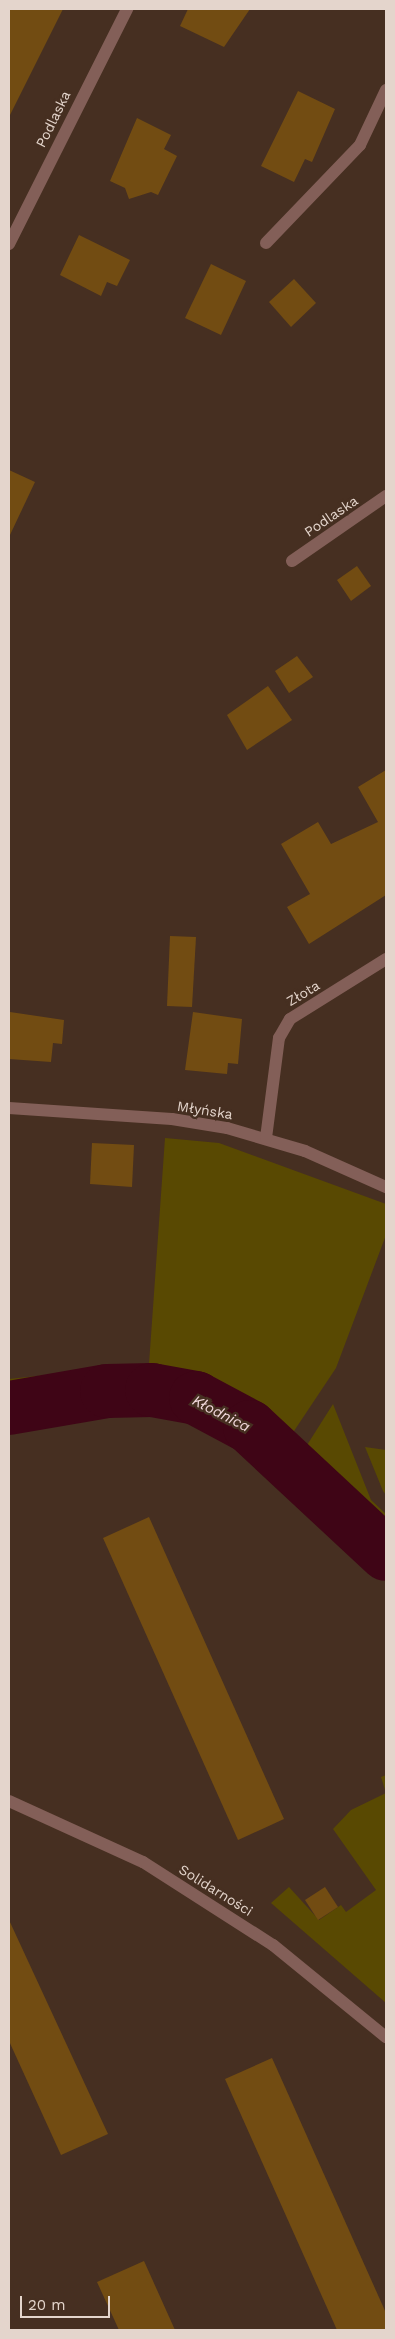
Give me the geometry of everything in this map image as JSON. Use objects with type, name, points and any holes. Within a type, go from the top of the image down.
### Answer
[{"type":"street","name":"Podlaska","points":[[9,244],[127,9]]},
{"type":"street","points":[[266,243],[360,145],[386,90]]},
{"type":"street","name":"Podlaska","points":[[292,561],[386,496]]},
{"type":"street","name":"Złota","points":[[266,1138],[279,1038],[290,1018],[386,959]]},
{"type":"street","name":"Młyńska","points":[[9,1108],[172,1119],[266,1138],[386,1187]]},
{"type":"street","name":"Solidarności","points":[[9,1801],[151,1867],[273,1945],[386,2037]]},
{"type":"shaded area","points":[[165,1138],[219,1143],[386,1204],[386,1235],[336,1368],[286,1443],[250,1411],[169,1381],[146,1380],[9,1397],[9,1379],[149,1364]]},
{"type":"shaded area","points":[[333,1404],[371,1500],[386,1514],[386,1538],[302,1453]]},
{"type":"shaded area","points":[[365,1447],[386,1450],[386,1495],[383,1491]]},
{"type":"shaded area","points":[[386,1775],[386,1793],[381,1777]]},
{"type":"shaded area","points":[[386,1793],[386,2003],[271,1903],[289,1887],[319,1920],[341,1905],[346,1912],[376,1890],[333,1829],[351,1810]]},
{"type":"building","points":[[9,9],[63,9],[9,117]]},
{"type":"building","points":[[188,9],[250,9],[224,47],[180,26]]},
{"type":"building","points":[[298,91],[335,109],[312,162],[305,159],[294,182],[261,166]]},
{"type":"building","points":[[137,118],[171,135],[164,149],[177,156],[158,195],[151,192],[129,199],[125,188],[110,181]]},
{"type":"building","points":[[79,235],[130,260],[117,286],[107,282],[101,296],[60,275]]},
{"type":"building","points":[[211,264],[246,281],[221,335],[185,318]]},
{"type":"building","points":[[294,279],[316,303],[291,327],[269,302]]},
{"type":"building","points":[[9,470],[35,482],[9,537]]},
{"type":"building","points":[[357,566],[371,586],[351,601],[337,580]]},
{"type":"building","points":[[297,656],[313,677],[289,693],[275,671]]},
{"type":"building","points":[[268,686],[292,720],[247,750],[227,715]]},
{"type":"building","points":[[386,770],[386,895],[309,944],[287,907],[310,894],[281,844],[318,822],[331,844],[378,822],[358,787]]},
{"type":"building","points":[[170,936],[196,937],[192,1007],[167,1006]]},
{"type":"building","points":[[10,1012],[64,1020],[62,1044],[53,1043],[51,1062],[9,1059]]},
{"type":"building","points":[[193,1012],[242,1019],[238,1064],[228,1063],[227,1074],[185,1070]]},
{"type":"building","points":[[92,1143],[134,1145],[132,1187],[90,1184]]},
{"type":"building","points":[[149,1517],[284,1819],[238,1840],[103,1538]]},
{"type":"building","points":[[325,1887],[338,1907],[318,1920],[305,1900]]},
{"type":"building","points":[[9,1920],[108,2134],[61,2155],[9,2041]]},
{"type":"building","points":[[272,2058],[386,2313],[386,2330],[337,2330],[225,2079]]},
{"type":"building","points":[[144,2261],[175,2330],[119,2330],[97,2282]]},
{"type":"waterway","name":"Kłodnica","points":[[9,1408],[107,1391],[152,1390],[196,1398],[250,1427],[386,1554]]}]
